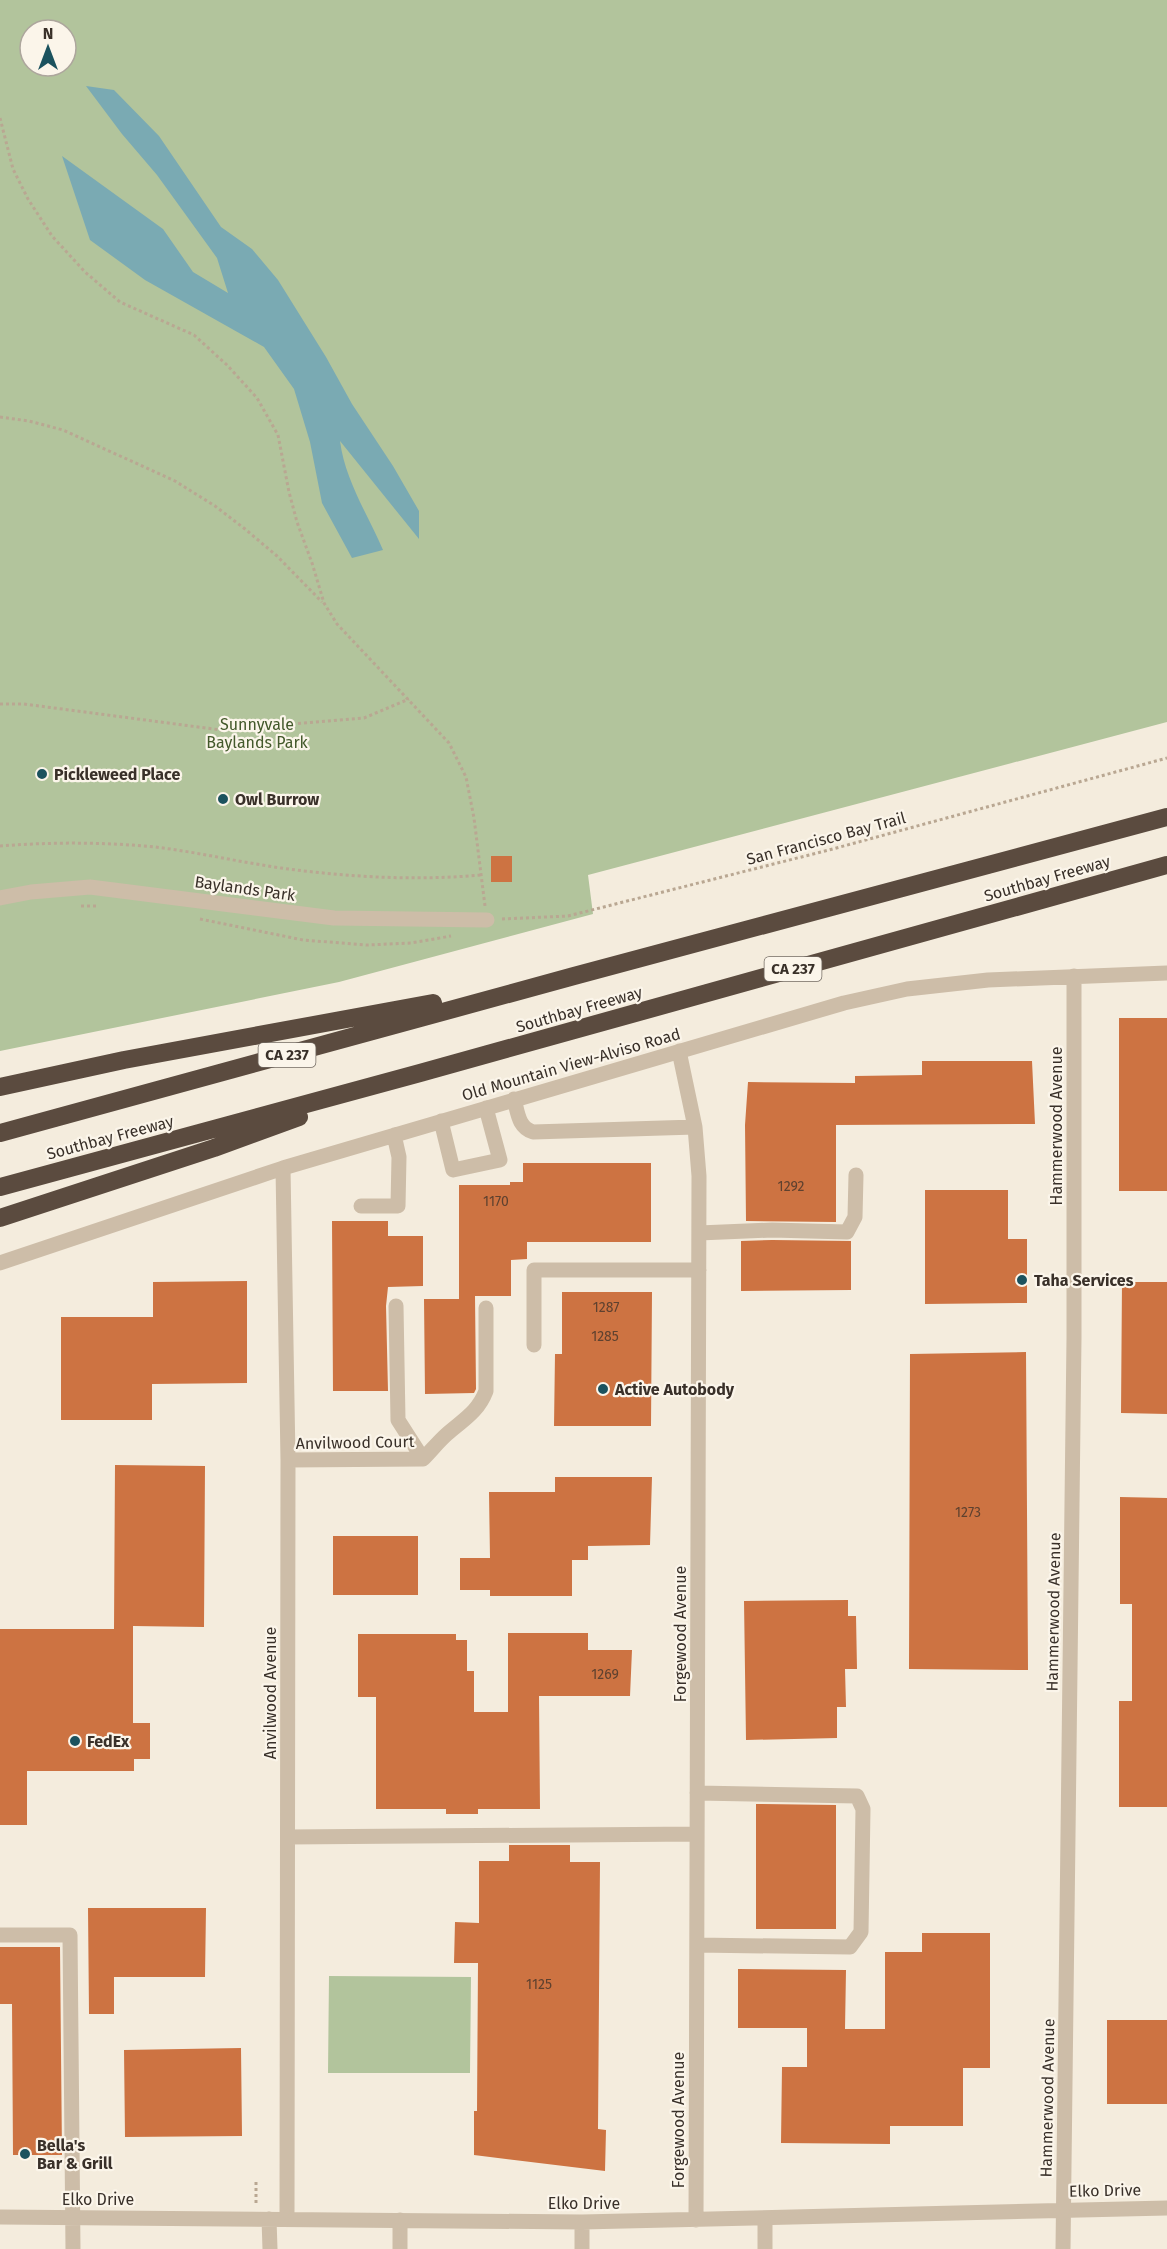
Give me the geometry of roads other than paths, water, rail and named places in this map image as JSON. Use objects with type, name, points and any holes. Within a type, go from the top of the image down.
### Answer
[{"type":"highway","name":"Southbay Freeway","points":[[0,1133],[574,976],[1167,818]]},
{"type":"highway","name":"Southbay Freeway","points":[[0,1187],[420,1073],[1167,865]]},
{"type":"highway","points":[[0,1087],[124,1059],[354,1019],[574,976]]},
{"type":"highway","points":[[0,1218],[214,1148],[420,1073]]},
{"type":"street","name":"Baylands Park","points":[[0,898],[31,892],[90,887],[334,918],[487,920]]},
{"type":"street","name":"Old Mountain View-Alviso Road","points":[[0,1263],[283,1168],[844,1003],[907,989],[988,980],[1167,973]]},
{"type":"street","name":"Hammerwood Avenue","points":[[1063,2249],[1071,1616],[1074,976]]},
{"type":"street","name":"Forgewood Avenue","points":[[679,1051],[695,1127],[699,1176],[696,2220]]},
{"type":"street","points":[[514,1100],[520,1122],[533,1132],[695,1127]]},
{"type":"street","points":[[441,1121],[453,1170],[500,1160],[486,1108]]},
{"type":"street","points":[[361,1206],[398,1206],[399,1156],[394,1135]]},
{"type":"street","name":"Anvilwood Avenue","points":[[283,1168],[288,1460],[287,2219]]},
{"type":"street","points":[[699,1233],[772,1230],[847,1232],[855,1217],[856,1175]]},
{"type":"street","points":[[534,1345],[534,1270],[699,1270]]},
{"type":"street","points":[[396,1306],[398,1420],[423,1459],[447,1434],[474,1413],[483,1399],[486,1391],[486,1308]]},
{"type":"street","name":"Anvilwood Court","points":[[288,1460],[423,1459]]},
{"type":"street","points":[[697,1793],[857,1796],[863,1809],[861,1932],[850,1947],[697,1946]]},
{"type":"street","points":[[288,1837],[697,1834]]},
{"type":"street","points":[[0,1935],[70,1935],[73,2249]]},
{"type":"street","name":"Elko Drive","points":[[0,2217],[582,2222],[1167,2208]]},
{"type":"street","points":[[765,2218],[765,2249]]},
{"type":"street","points":[[263,2219],[270,2249]]},
{"type":"street","points":[[400,2220],[400,2249]]},
{"type":"street","points":[[582,2222],[582,2249]]},
{"type":"water","points":[[86,86],[114,90],[159,136],[221,227],[252,249],[278,280],[419,511],[419,539],[340,441],[352,483],[383,550],[352,558],[322,503],[310,442],[294,389],[264,347],[145,280],[90,240],[62,156],[163,229],[193,272],[228,293],[217,258],[157,175]]},
{"type":"place","name":"Pickleweed Place","points":[[42,774]]},
{"type":"place","name":"Owl Burrow","points":[[223,799]]},
{"type":"place","name":"Taha Services","points":[[1022,1280]]},
{"type":"place","name":"Active Autobody","points":[[603,1389]]},
{"type":"place","name":"FedEx","points":[[75,1741]]},
{"type":"place","name":"Bella's Bar & Grill","points":[[25,2154]]},
{"type":"park label","name":"Sunnyvale Baylands Park","points":[[257,733]]}]
